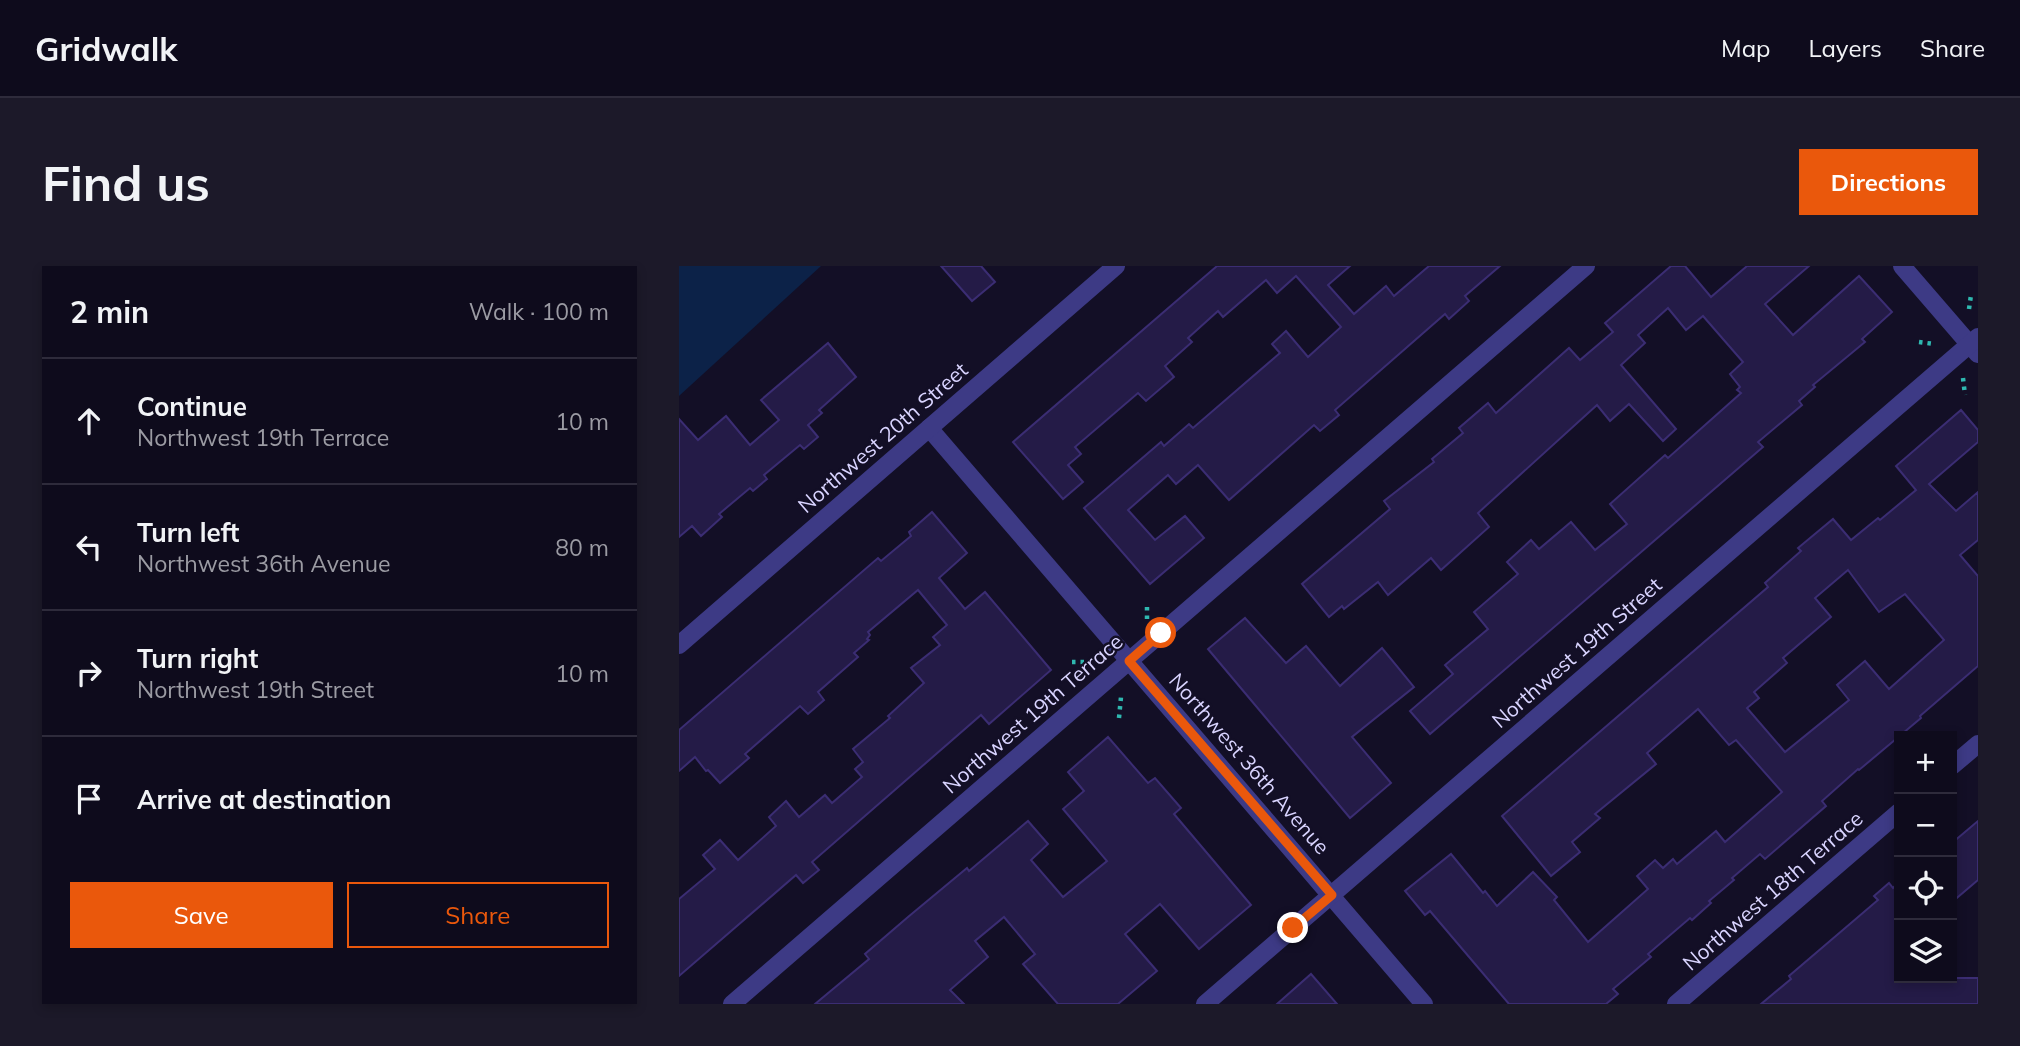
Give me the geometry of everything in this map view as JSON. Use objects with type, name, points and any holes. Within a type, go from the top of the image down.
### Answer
[{"type":"street","name":"Northwest 20th Street","points":[[679,645],[1117,266]]},
{"type":"street","name":"Northwest 19th Terrace","points":[[732,1004],[1587,266]]},
{"type":"street","points":[[1902,266],[1975,345]]},
{"type":"street","name":"Northwest 19th Street","points":[[1205,1004],[1975,345]]},
{"type":"street","name":"Northwest 36th Avenue","points":[[929,428],[1424,1004]]},
{"type":"street","points":[[1957,762],[1978,744]]},
{"type":"street","name":"Northwest 18th Terrace","points":[[1676,1004],[1894,815]]},
{"type":"path","points":[[1969,309],[1971,295]]},
{"type":"path","points":[[1919,342],[1934,344]]},
{"type":"path","points":[[1962,378],[1965,395]]},
{"type":"path","points":[[1072,662],[1091,662]]},
{"type":"path","points":[[1119,718],[1121,697]]},
{"type":"water","points":[[679,266],[821,266],[679,396]]},
{"type":"building","points":[[941,266],[981,266],[995,282],[972,301]]},
{"type":"building","points":[[1217,266],[1350,266],[1328,285],[1354,314],[1386,286],[1394,296],[1429,266],[1500,266],[1465,296],[1469,301],[1449,319],[1445,314],[1335,410],[1339,415],[1320,431],[1314,425],[1229,500],[1198,465],[1176,484],[1168,475],[1128,510],[1155,540],[1185,516],[1204,538],[1150,584],[1084,508],[1161,442],[1164,446],[1189,424],[1193,428],[1280,353],[1272,344],[1286,331],[1308,357],[1341,327],[1296,276],[1277,293],[1266,280],[1223,317],[1218,311],[1188,338],[1192,342],[1165,366],[1174,377],[1146,401],[1138,393],[1075,447],[1081,454],[1068,465],[1083,482],[1063,499],[1013,442]]},
{"type":"building","points":[[1671,266],[1685,266],[1711,297],[1747,266],[1809,266],[1765,304],[1793,335],[1859,276],[1892,312],[1862,339],[1865,342],[1813,385],[1815,387],[1799,401],[1802,405],[1758,442],[1763,447],[1430,734],[1410,711],[1453,674],[1445,665],[1488,629],[1474,612],[1518,574],[1507,562],[1531,540],[1539,549],[1571,522],[1595,550],[1627,524],[1610,504],[1665,455],[1668,458],[1741,393],[1737,390],[1740,387],[1730,374],[1743,362],[1703,316],[1686,330],[1668,308],[1638,335],[1645,343],[1621,365],[1676,429],[1663,441],[1629,404],[1610,421],[1597,405],[1478,513],[1489,527],[1441,570],[1431,558],[1388,595],[1378,582],[1344,609],[1342,606],[1329,617],[1302,584],[1390,509],[1384,501],[1434,462],[1432,459],[1463,433],[1459,428],[1488,403],[1496,413],[1569,348],[1580,360],[1613,332],[1605,323]]},
{"type":"building","points":[[828,343],[856,377],[819,410],[822,413],[808,425],[818,437],[804,449],[800,445],[764,475],[767,479],[753,491],[750,488],[719,514],[722,517],[701,536],[692,526],[679,537],[679,419],[698,440],[726,416],[750,445],[779,420],[761,400]]},
{"type":"building","points":[[1961,410],[1978,430],[1978,442],[1929,484],[1956,511],[1978,492],[1978,540],[1960,555],[1978,576],[1978,666],[1906,731],[1894,731],[1894,741],[1822,801],[1826,806],[1765,859],[1760,854],[1732,878],[1734,880],[1692,920],[1690,918],[1648,954],[1651,957],[1613,989],[1618,994],[1606,1004],[1509,1004],[1430,911],[1425,915],[1405,891],[1451,854],[1497,906],[1533,872],[1557,897],[1554,900],[1588,942],[1648,889],[1637,876],[1655,860],[1663,868],[1673,859],[1677,864],[1716,831],[1725,842],[1782,792],[1736,740],[1729,745],[1698,709],[1647,753],[1656,764],[1595,814],[1600,818],[1572,842],[1580,852],[1551,876],[1502,816],[1768,587],[1765,583],[1801,551],[1798,548],[1833,519],[1851,540],[1916,490],[1896,466]],"holes":[[[1848,570],[1879,612],[1905,594],[1944,640],[1889,689],[1865,661],[1837,685],[1849,700],[1785,752],[1747,708],[1759,698],[1754,692],[1787,663],[1783,658],[1831,617],[1815,598]]]},
{"type":"building","points":[[932,512],[967,553],[939,578],[965,609],[985,592],[1051,670],[989,724],[981,715],[812,862],[819,870],[803,883],[796,875],[679,976],[679,899],[715,869],[703,855],[720,840],[738,860],[776,826],[769,817],[786,801],[799,817],[825,795],[832,803],[862,777],[855,769],[863,762],[853,749],[890,718],[888,716],[924,683],[911,668],[940,645],[933,637],[947,625],[918,590],[868,632],[869,640],[854,653],[858,657],[818,692],[824,700],[808,714],[800,706],[745,754],[749,758],[720,783],[695,757],[679,771],[679,730],[878,558],[881,561],[911,536],[909,532]]},
{"type":"building","points":[[1245,618],[1286,663],[1306,646],[1340,686],[1382,648],[1414,687],[1352,737],[1391,783],[1350,818],[1208,649]]},
{"type":"building","points":[[1108,737],[1148,783],[1155,778],[1181,808],[1174,814],[1251,905],[1199,949],[1160,904],[1125,934],[1157,971],[1118,1004],[1058,1004],[1023,964],[1035,954],[1004,917],[975,941],[988,957],[950,990],[964,1004],[815,1004],[869,959],[865,954],[908,917],[967,868],[969,871],[1028,821],[1048,844],[1031,860],[1063,897],[1107,861],[1063,809],[1084,791],[1068,772]]},
{"type":"building","points":[[1978,821],[1978,880],[1957,898],[1957,857],[1957,839]]},
{"type":"building","points":[[1889,883],[1893,888],[1894,983],[1957,983],[1957,978],[1978,978],[1978,1004],[1761,1004],[1791,979],[1789,976],[1878,900],[1874,896]]},
{"type":"building","points":[[1311,974],[1337,1004],[1277,1004]]},
{"type":"route","points":[[1161,633],[1129,661],[1332,895],[1293,928]]}]
